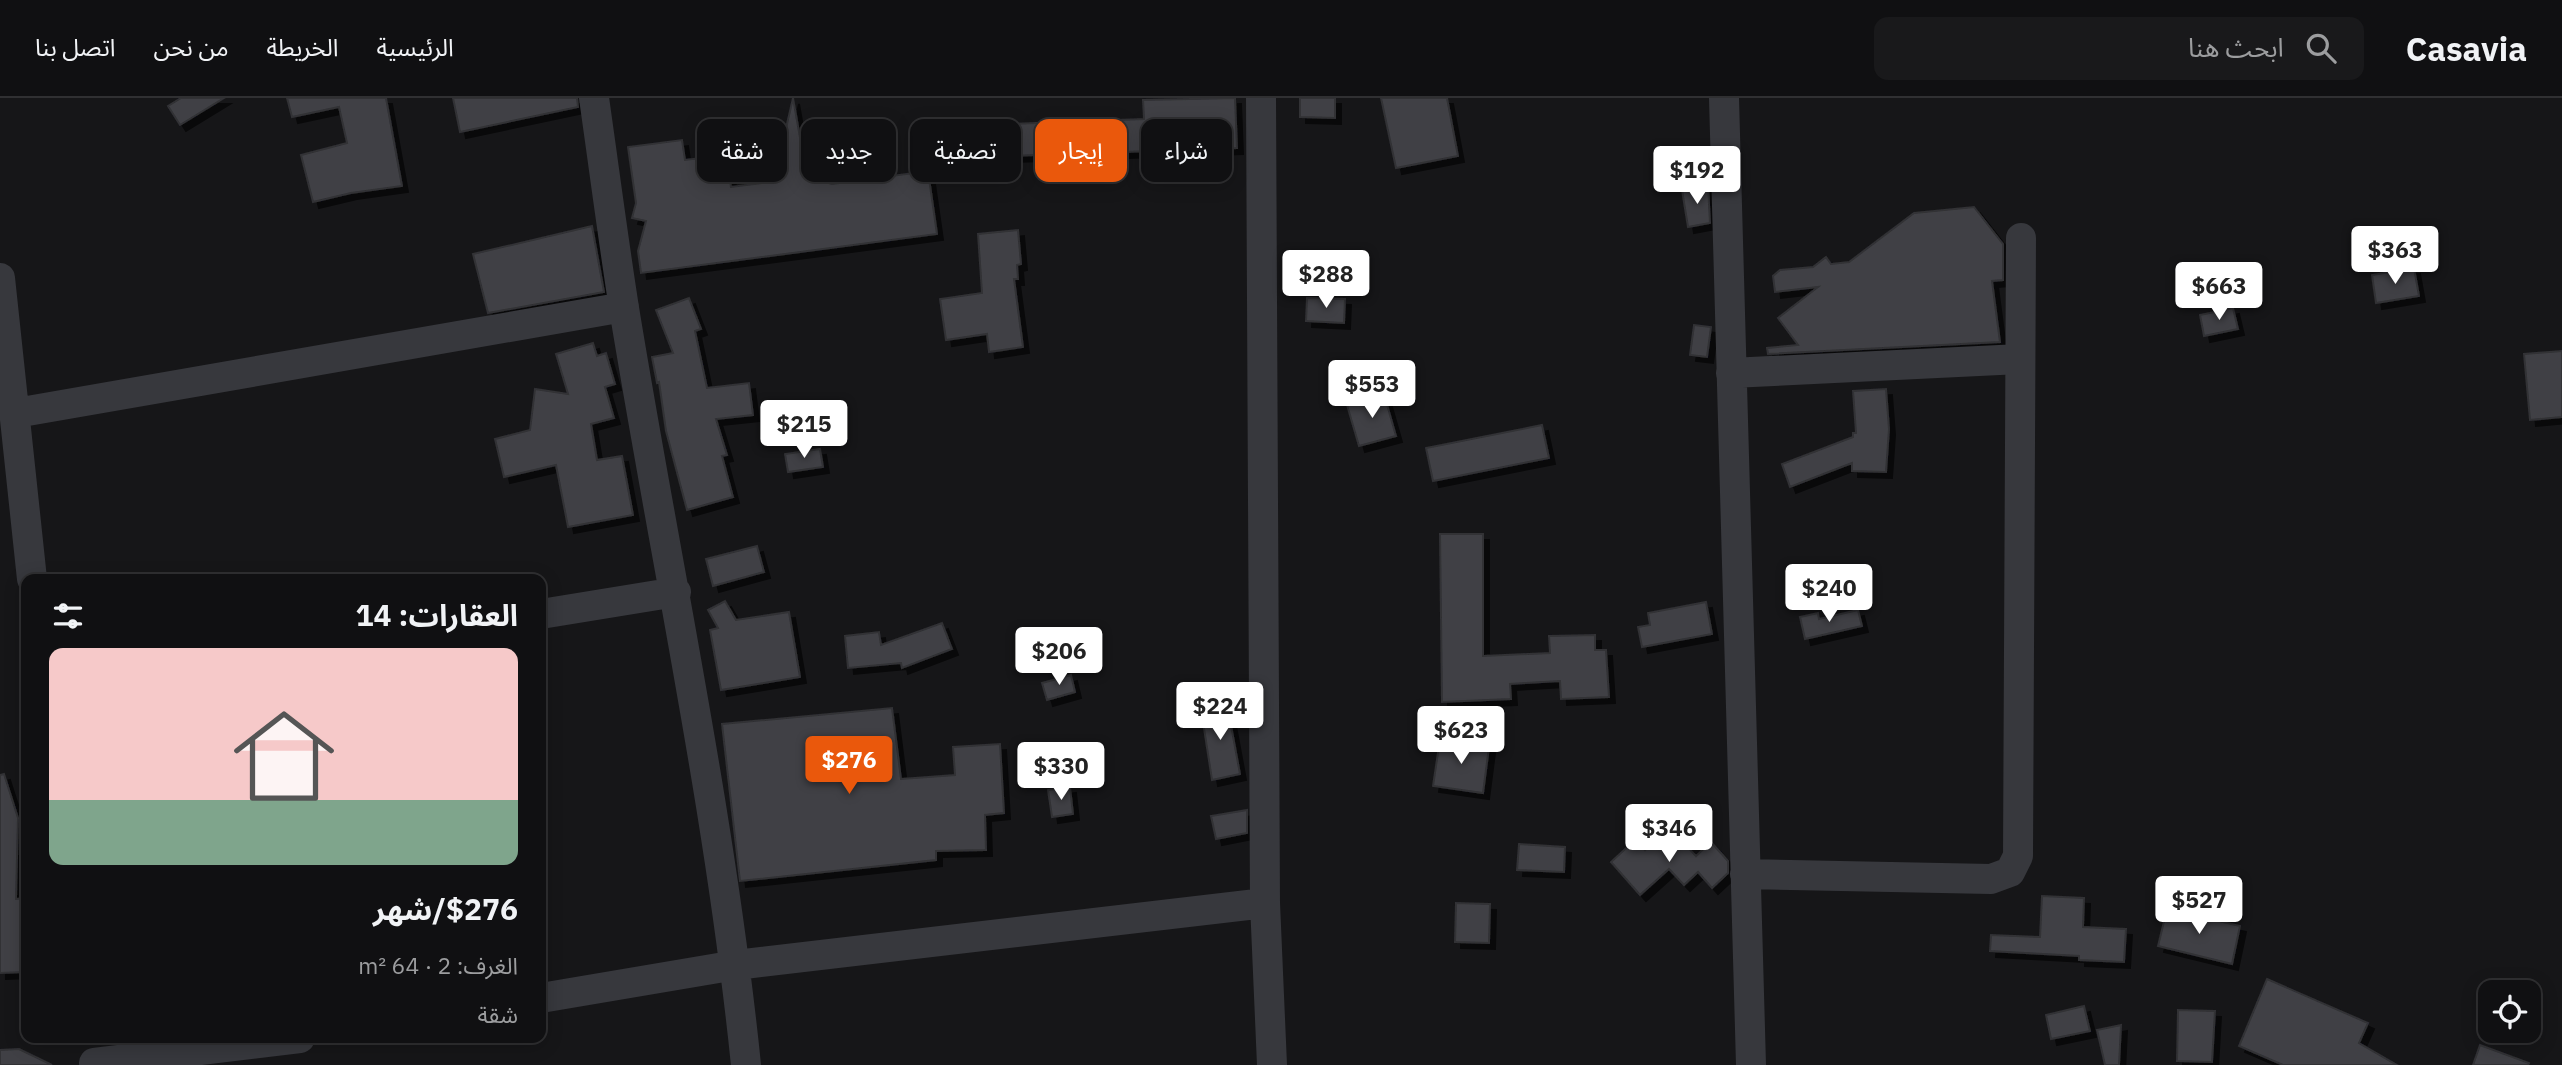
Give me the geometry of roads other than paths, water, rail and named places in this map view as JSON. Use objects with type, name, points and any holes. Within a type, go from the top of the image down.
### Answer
[{"type":"street","points":[[594,98],[624,307],[676,592],[736,965],[746,1065]]},
{"type":"street","points":[[1261,98],[1265,903],[1272,1065]]},
{"type":"street","points":[[1724,98],[1751,1065]]},
{"type":"street","points":[[1745,874],[1991,878],[2010,872],[2018,856],[2021,238]]},
{"type":"street","points":[[0,278],[32,574]]},
{"type":"street","points":[[16,413],[624,307]]},
{"type":"street","points":[[1731,373],[2020,359]]},
{"type":"street","points":[[546,613],[676,592]]},
{"type":"street","points":[[546,997],[736,965],[1265,903]]},
{"type":"street","points":[[93,1055],[239,1043]]}]
